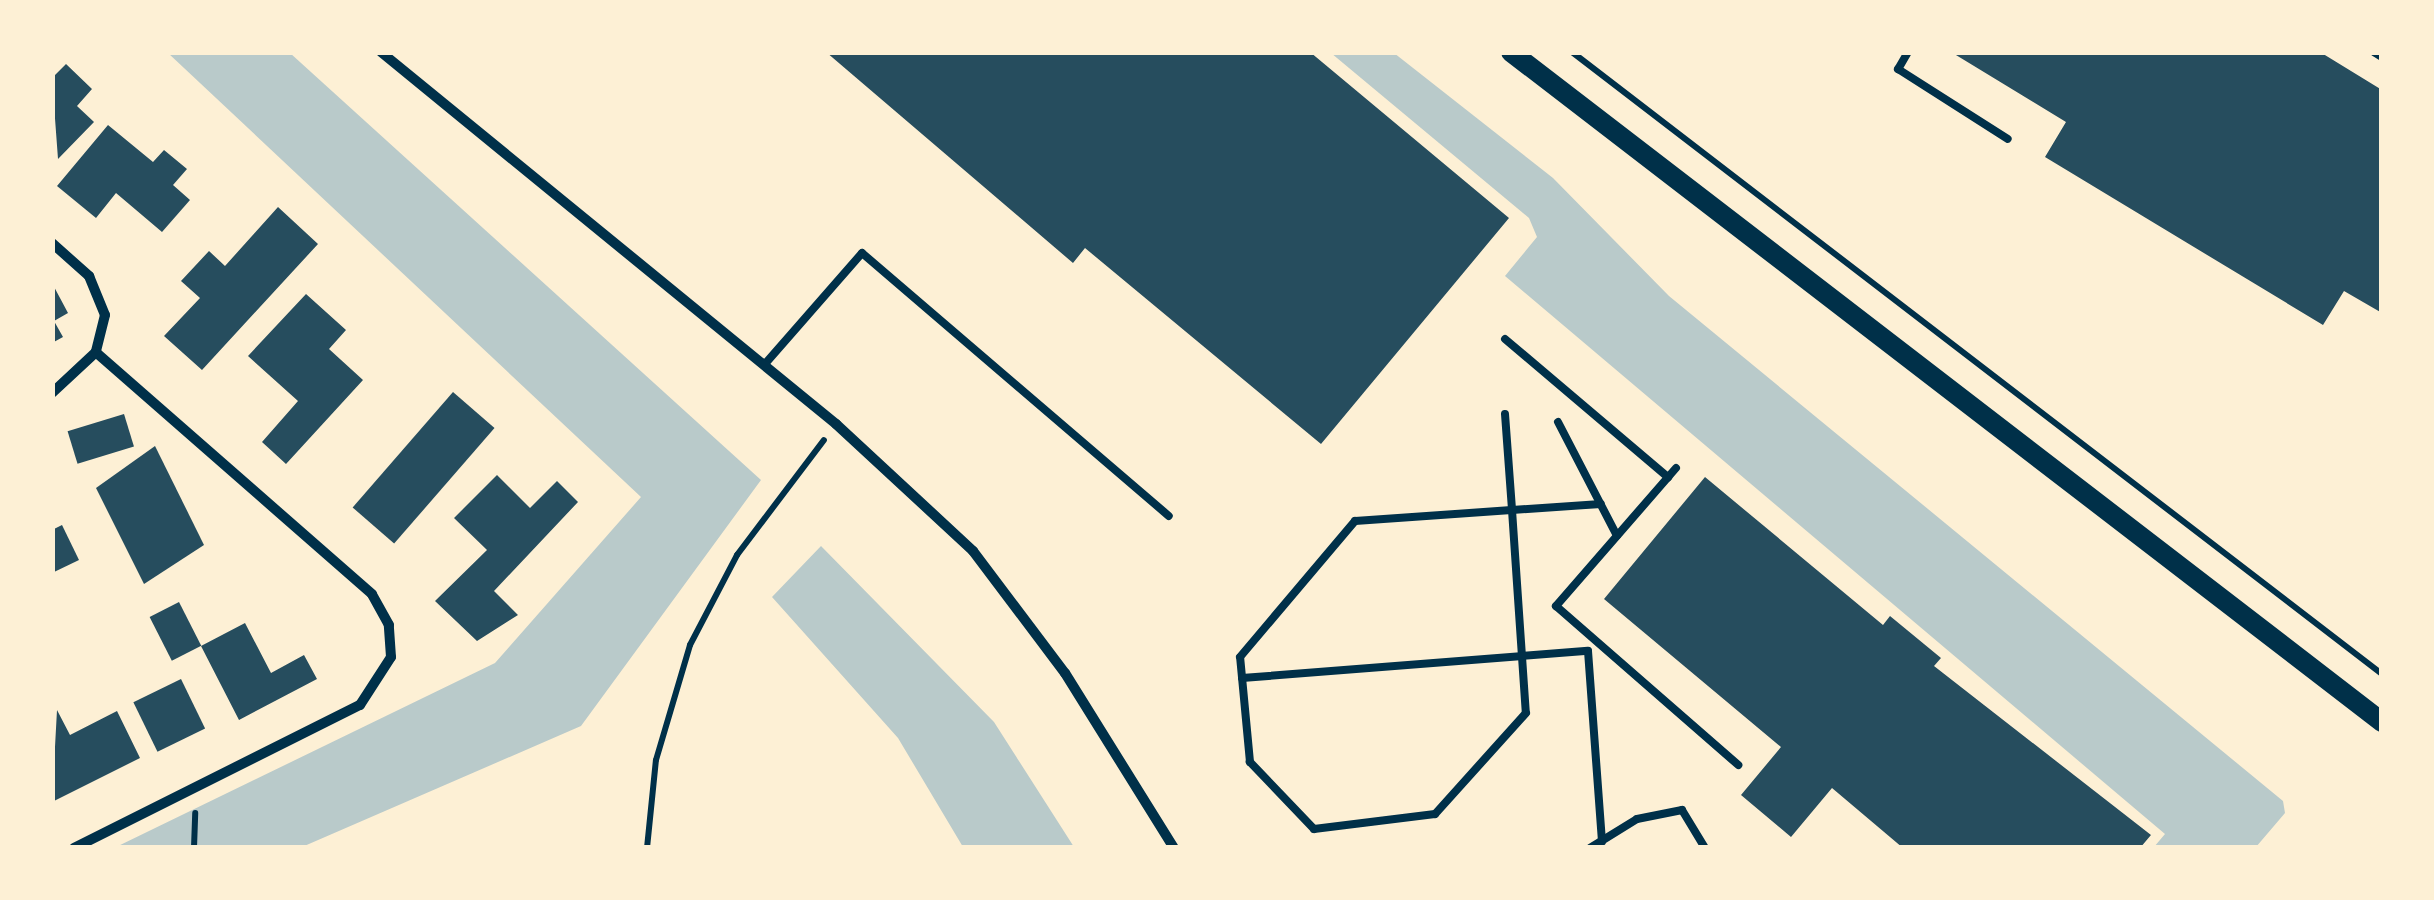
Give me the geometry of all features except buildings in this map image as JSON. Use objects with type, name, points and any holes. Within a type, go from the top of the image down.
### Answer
[{"type":"main road","points":[[1511,52],[2382,722]]},
{"type":"street","points":[[381,52],[836,424],[974,551],[1065,673],[1174,848]]},
{"type":"street","points":[[52,242],[90,276],[105,315],[96,352],[52,393]]},
{"type":"street","points":[[74,848],[360,705],[391,657],[389,625],[372,594],[96,352]]},
{"type":"lane","points":[[1908,52],[1898,69],[2008,139]]},
{"type":"lane","points":[[2374,52],[2382,57]]},
{"type":"lane","points":[[764,365],[862,253],[1169,516]]},
{"type":"lane","points":[[1505,339],[1668,478]]},
{"type":"lane","points":[[1504,414],[1512,510],[1526,713],[1435,814],[1314,829],[1250,762],[1240,657],[1356,520],[1512,510],[1601,504]]},
{"type":"lane","points":[[1558,422],[1617,536]]},
{"type":"lane","points":[[1676,468],[1556,606],[1738,766]]},
{"type":"lane","points":[[1242,678],[1588,650],[1596,641]]},
{"type":"lane","points":[[1588,650],[1602,840]]},
{"type":"lane","points":[[1590,848],[1638,819],[1682,810],[1705,848]]},
{"type":"path","points":[[1572,52],[2382,674]]},
{"type":"path","points":[[647,848],[656,760],[690,645],[737,554],[836,424]]},
{"type":"shaded area","points":[[168,53],[290,53],[761,480],[581,726],[302,847],[114,848],[495,663],[641,497]]},
{"type":"shaded area","points":[[1331,53],[1394,53],[1553,178],[1669,296],[2283,801],[2285,813],[2256,847],[2154,847],[2165,834],[1505,276],[1537,237],[1529,218]]},
{"type":"shaded area","points":[[821,546],[994,722],[1074,847],[963,847],[898,738],[772,597]]}]
